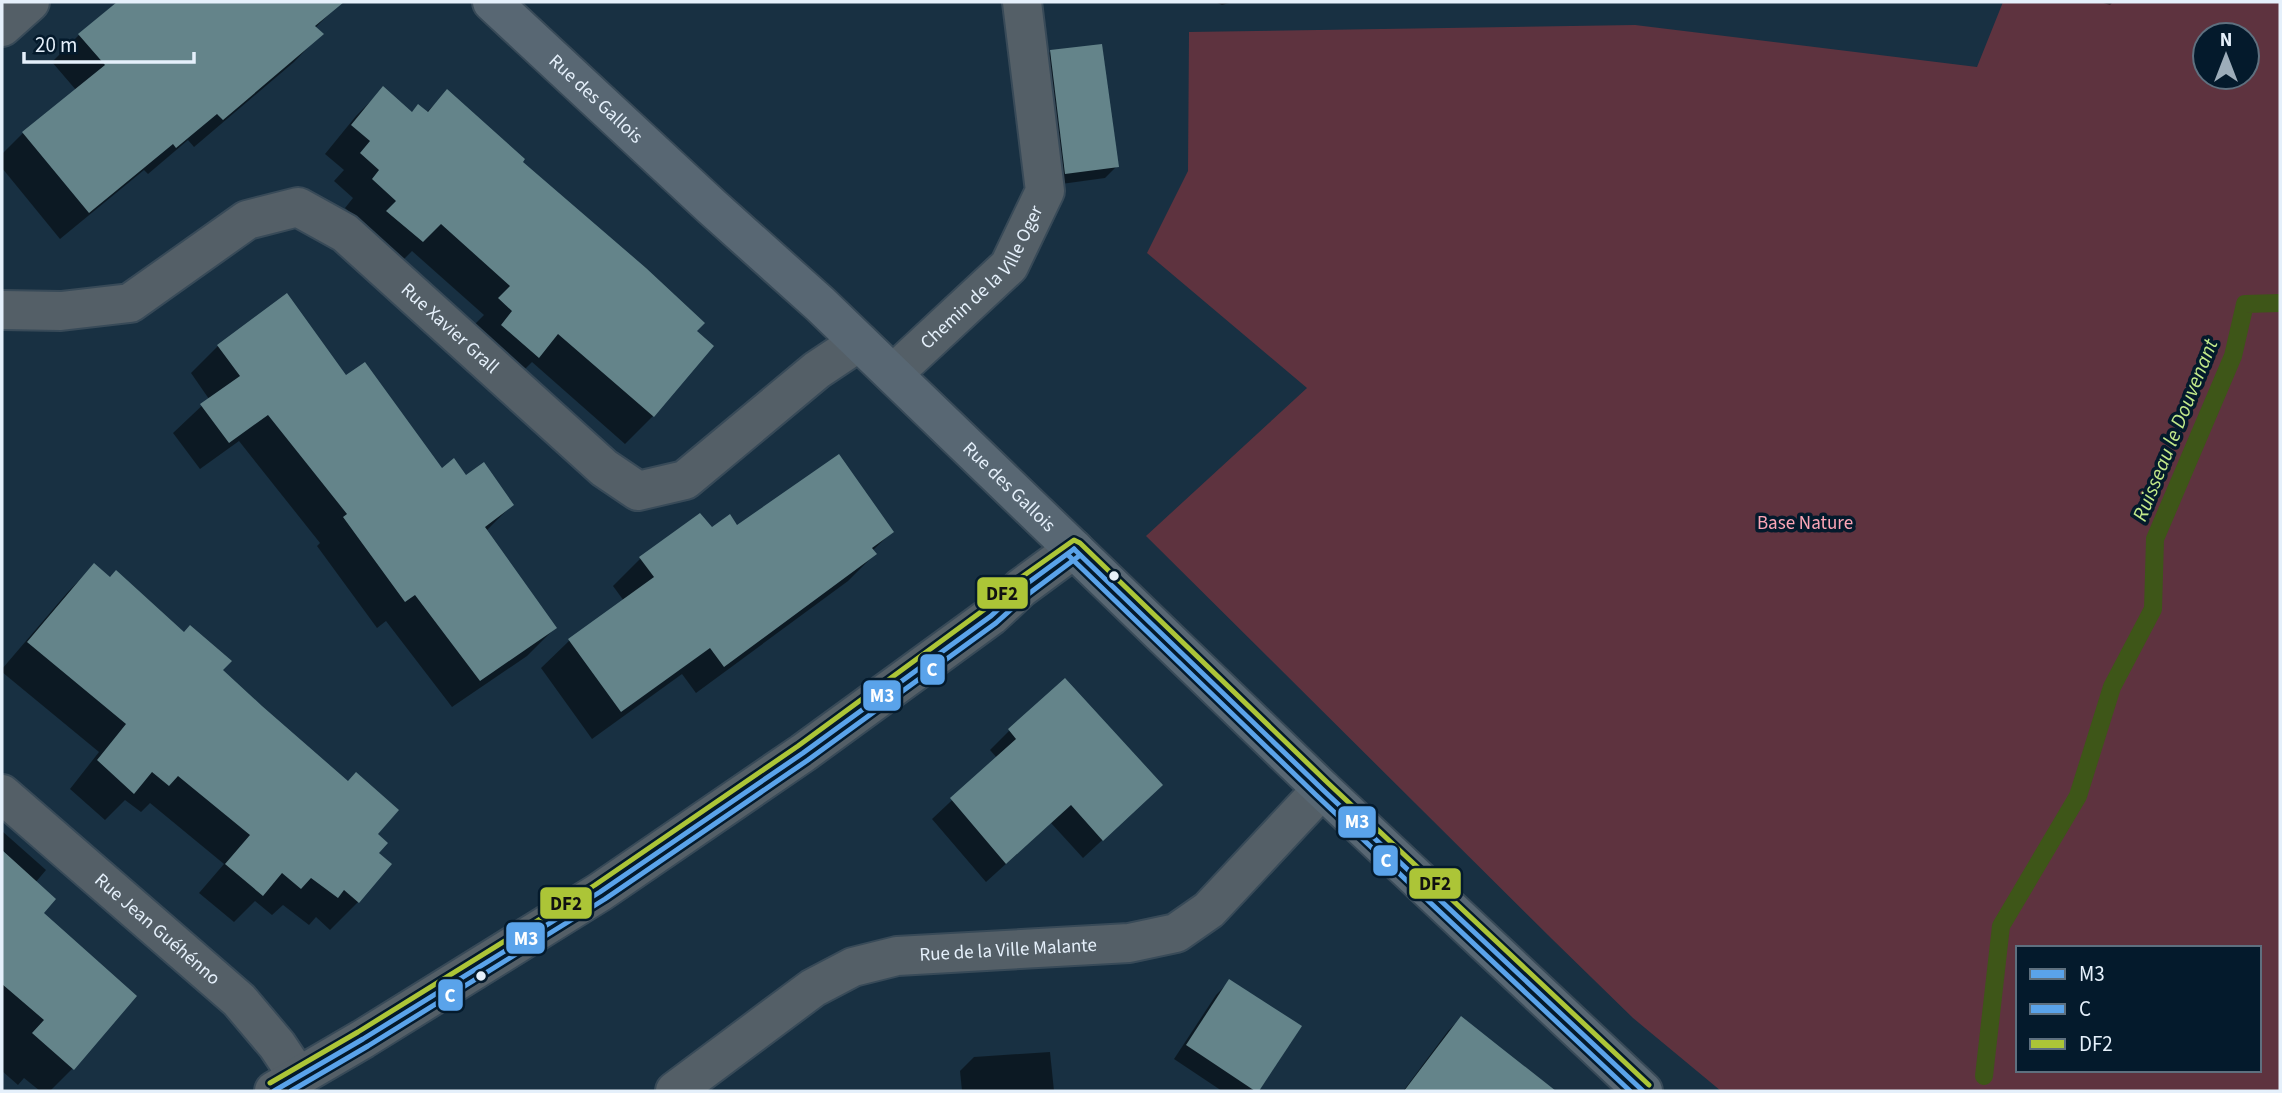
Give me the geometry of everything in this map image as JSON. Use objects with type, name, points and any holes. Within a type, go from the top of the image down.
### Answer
[{"type":"main road","name":"Rue des Gallois","points":[[492,2],[712,207],[780,266],[1322,789],[1643,1091]]},
{"type":"street","points":[[2,27],[30,2]]},
{"type":"street","name":"Chemin de la Ville Oger","points":[[893,374],[1009,266],[1045,191],[1022,2]]},
{"type":"street","name":"Rue Xavier Grall","points":[[2,310],[61,312],[130,303],[247,220],[298,206],[345,233],[604,468],[638,491],[685,480],[817,370],[859,342]]},
{"type":"street","points":[[286,1085],[600,892],[803,753],[990,616],[1021,588],[1073,549]]},
{"type":"street","name":"Rue de la Ville Malante","points":[[675,1091],[813,988],[853,967],[897,956],[1129,943],[1176,933],[1209,910],[1322,789]]},
{"type":"street","name":"Rue Jean Guéhénno","points":[[2,794],[239,1000],[277,1045],[286,1085]]},
{"type":"green space","name":"Base Nature","points":[[2003,2],[2280,2],[2280,1091],[1721,1091],[1633,1018],[1146,536],[1307,388],[1147,253],[1188,171],[1189,32],[1635,25],[1977,67]]},
{"type":"building","points":[[117,2],[344,2],[315,26],[324,34],[223,120],[217,114],[176,148],[173,144],[89,213],[22,132],[105,65],[78,34]]},
{"type":"building","points":[[1102,44],[1119,167],[1065,174],[1050,50]]},
{"type":"building","points":[[383,86],[412,112],[418,104],[428,112],[447,89],[525,159],[523,162],[646,268],[705,323],[697,331],[714,346],[654,417],[558,334],[539,358],[501,325],[512,311],[498,298],[510,286],[441,224],[423,242],[386,211],[396,201],[372,179],[379,170],[360,153],[370,141],[351,125]]},
{"type":"building","points":[[287,293],[346,375],[365,362],[442,468],[454,458],[466,475],[484,462],[514,505],[485,527],[557,628],[480,681],[415,595],[405,602],[343,517],[347,514],[268,415],[229,443],[200,404],[240,376],[217,345]]},
{"type":"building","points":[[839,454],[894,532],[872,548],[877,554],[724,667],[710,648],[621,712],[568,639],[654,577],[639,557],[700,513],[712,527],[730,514],[737,525]]},
{"type":"building","points":[[94,563],[110,577],[116,570],[184,632],[190,625],[232,661],[223,670],[262,706],[348,781],[356,772],[399,810],[378,834],[388,843],[379,853],[392,864],[359,903],[344,890],[338,898],[311,878],[301,889],[282,873],[263,896],[225,864],[250,835],[178,776],[169,786],[152,772],[134,794],[97,760],[126,724],[27,642]]},
{"type":"building","points":[[1065,678],[1163,785],[1103,841],[1071,805],[1006,864],[950,798],[1016,739],[1008,729]]},
{"type":"building","points":[[2,850],[56,899],[44,913],[137,996],[74,1070],[32,1033],[44,1020],[2,984]]},
{"type":"building","points":[[1229,979],[1302,1026],[1259,1091],[1255,1091],[1186,1045]]},
{"type":"building","points":[[1461,1016],[1500,1047],[1556,1091],[1404,1091]]},
{"type":"waterway","name":"Ruisseau le Douvenant","points":[[1984,1076],[2001,926],[2078,796],[2112,687],[2153,609],[2155,539],[2233,356],[2245,304],[2280,303]]},
{"type":"transit line","name":"DF2","points":[[270,1083],[358,1032],[595,885],[798,746],[1074,540],[1649,1085]]},
{"type":"transit line","name":"M3","points":[[1074,549],[1322,789],[1643,1091]]},
{"type":"transit line","name":"M3","points":[[274,1091],[600,892],[803,753],[991,616],[1021,588],[1074,549]]},
{"type":"transit line","name":"C","points":[[1068,555],[1316,795],[1630,1091]]},
{"type":"transit line","name":"C","points":[[291,1091],[605,899],[808,760],[996,623],[1027,595],[1079,556]]}]
